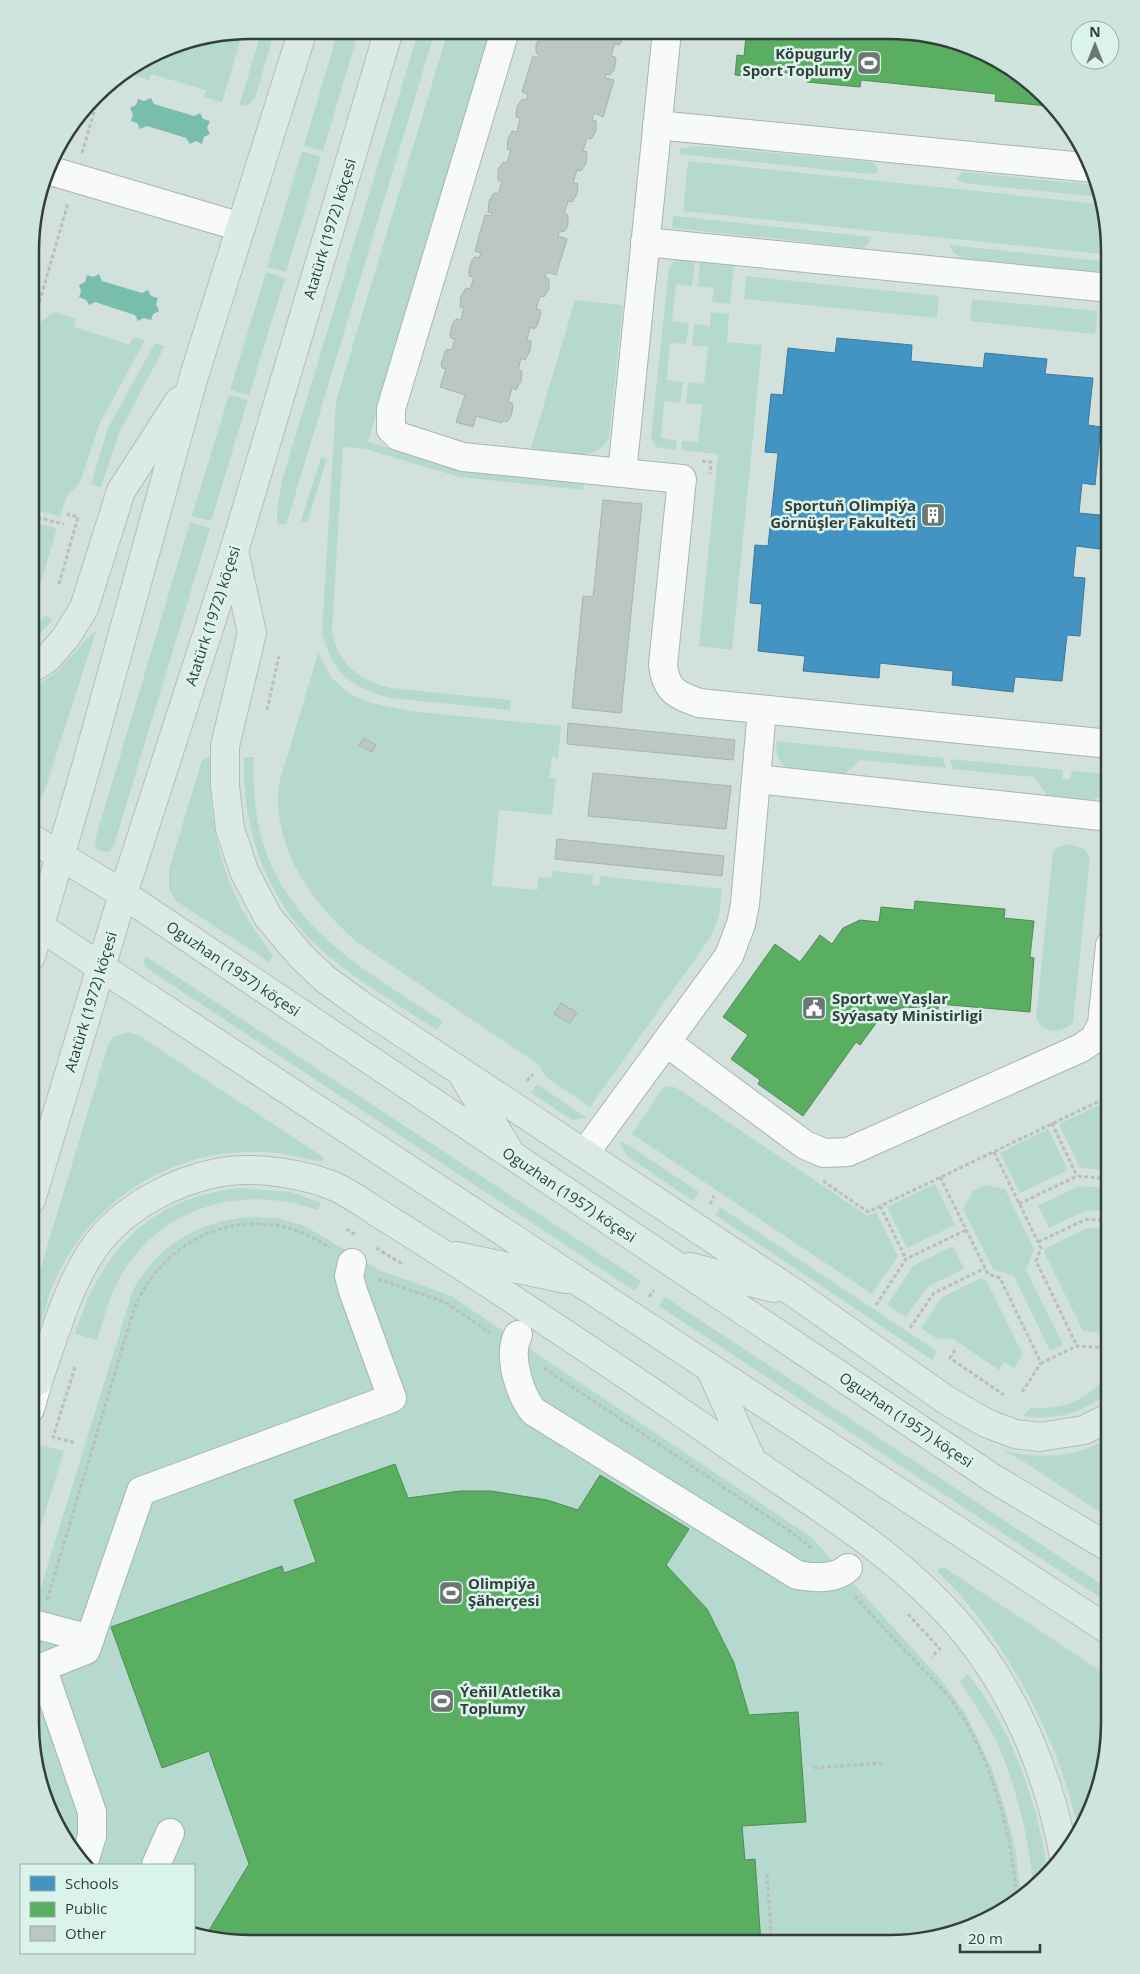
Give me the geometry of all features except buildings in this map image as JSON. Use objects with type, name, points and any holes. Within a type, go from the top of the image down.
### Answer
[{"type":"main road","points":[[39,914],[61,857],[194,376],[300,39]]},
{"type":"main road","name":"Atatürk (1972) köçesi","points":[[39,1174],[123,894],[234,551],[386,39]]},
{"type":"main road","points":[[39,664],[48,658],[66,637],[84,608],[121,491],[194,376]]},
{"type":"main road","points":[[234,551],[252,633],[225,746],[225,785],[230,829],[244,871],[268,917],[301,956],[326,979],[460,1072],[793,1292],[946,1400],[986,1423],[1014,1434],[1040,1437],[1084,1430],[1101,1422]]},
{"type":"main road","name":"Oguzhan (1957) köçesi","points":[[39,843],[123,894],[994,1479],[1101,1543]]},
{"type":"main road","points":[[39,927],[1101,1625]]},
{"type":"main road","points":[[460,1072],[512,1157]]},
{"type":"main road","points":[[39,1371],[68,1298],[93,1249],[113,1227],[146,1201],[176,1185],[201,1176],[224,1171],[250,1170],[314,1180],[340,1189],[443,1253],[607,1362],[899,1564],[940,1603],[973,1643],[1014,1706],[1031,1742],[1051,1802],[1061,1846]]},
{"type":"main road","points":[[443,1253],[580,1282]]},
{"type":"main road","points":[[670,1263],[793,1292]]},
{"type":"main road","points":[[710,1368],[752,1461]]},
{"type":"street","points":[[503,39],[391,409],[389,419],[391,429],[398,436],[408,441],[463,457],[682,478],[663,665],[664,677],[671,690],[699,704],[1101,743]]},
{"type":"street","points":[[622,473],[666,39]]},
{"type":"street","points":[[657,124],[1084,167]]},
{"type":"street","points":[[54,172],[241,227]]},
{"type":"street","points":[[645,242],[1101,287]]},
{"type":"street","points":[[584,1153],[729,956],[736,940],[745,904],[762,710]]},
{"type":"street","points":[[756,779],[1101,816]]},
{"type":"street","points":[[666,1042],[806,1145],[824,1153],[848,1152],[1081,1048],[1094,1039],[1101,1026]]},
{"type":"street","points":[[86,1857],[92,1836],[92,1812],[44,1673],[48,1665],[86,1650],[141,1491],[392,1398],[353,1291],[349,1276],[352,1264]]},
{"type":"street","points":[[516,1342],[523,1393],[534,1412],[797,1575],[808,1577],[842,1572]]},
{"type":"street","points":[[39,1625],[90,1639]]},
{"type":"street","points":[[156,1864],[170,1833]]},
{"type":"path","points":[[694,460],[711,462],[709,481]]},
{"type":"path","points":[[59,584],[78,517],[67,514]]},
{"type":"path","points":[[39,518],[64,524]]},
{"type":"path","points":[[267,710],[278,656]]},
{"type":"path","points":[[520,1077],[528,1082],[534,1074]]},
{"type":"path","points":[[1052,1123],[1077,1176]]},
{"type":"path","points":[[994,1152],[1041,1248],[1036,1261],[1077,1346]]},
{"type":"path","points":[[1019,1204],[1077,1176],[1101,1178]]},
{"type":"path","points":[[940,1177],[988,1274],[1000,1278],[1042,1363]]},
{"type":"path","points":[[880,1206],[906,1259]]},
{"type":"path","points":[[1038,1242],[1087,1219],[1101,1220]]},
{"type":"path","points":[[39,1611],[134,1308],[145,1286],[160,1266],[180,1248],[202,1236],[232,1226],[257,1224],[286,1228],[307,1234],[352,1264],[387,1283],[444,1302],[516,1342],[807,1543],[842,1572],[952,1700],[963,1720],[980,1752],[1002,1813],[1014,1868],[1016,1892]]},
{"type":"path","points":[[876,1305],[906,1259],[966,1230]]},
{"type":"path","points":[[391,1258],[404,1265]]},
{"type":"path","points":[[910,1328],[934,1293],[985,1268]]},
{"type":"path","points":[[1022,1392],[1042,1363],[1077,1346],[1101,1347]]},
{"type":"path","points":[[955,1350],[950,1358],[1004,1395]]},
{"type":"path","points":[[75,1367],[53,1437],[76,1443]]},
{"type":"path","points":[[903,1609],[940,1649],[931,1657]]},
{"type":"path","points":[[814,1768],[882,1763]]},
{"type":"path","points":[[767,1874],[771,1935]]},
{"type":"shaded area","points":[[241,39],[222,102],[204,97],[206,90],[151,74],[149,80],[133,75],[145,67],[183,50],[210,43]]},
{"type":"shaded area","points":[[259,39],[272,39],[255,98],[248,105],[239,106]]},
{"type":"shaded area","points":[[336,39],[356,40],[323,151],[304,146]]},
{"type":"shaded area","points":[[416,39],[433,39],[286,525],[277,523],[277,509],[283,477]]},
{"type":"shaded area","points":[[446,39],[490,39],[368,442],[462,470],[584,484],[583,490],[460,477],[365,449],[343,447],[332,631],[335,643],[345,662],[360,675],[379,685],[391,688],[511,700],[510,710],[390,698],[376,694],[364,689],[345,676],[331,658],[322,632],[336,401]]},
{"type":"shaded area","points":[[151,98],[154,104],[194,116],[200,113],[203,119],[210,121],[207,128],[210,134],[204,137],[202,144],[196,141],[190,144],[186,138],[147,126],[140,129],[137,123],[131,121],[133,114],[130,108],[136,105],[138,99],[144,101]]},
{"type":"shaded area","points":[[699,146],[872,162],[878,168],[877,173],[869,174],[680,154],[680,149]]},
{"type":"shaded area","points":[[302,151],[321,157],[286,272],[267,267]]},
{"type":"shaded area","points":[[688,161],[1096,203],[1101,237],[1101,254],[683,211]]},
{"type":"shaded area","points":[[963,172],[1090,184],[1094,196],[963,183],[956,179]]},
{"type":"shaded area","points":[[673,216],[872,237],[867,245],[862,248],[672,228]]},
{"type":"shaded area","points":[[949,245],[1101,261],[1101,272],[961,258],[952,251]]},
{"type":"shaded area","points":[[676,258],[695,260],[692,286],[676,284],[672,321],[689,323],[686,344],[670,343],[667,380],[683,382],[680,403],[664,401],[661,438],[677,441],[676,450],[656,447],[651,437],[669,267]]},
{"type":"shaded area","points":[[700,260],[734,264],[730,304],[712,302],[714,288],[698,286]]},
{"type":"shaded area","points":[[266,272],[285,278],[249,395],[230,390]]},
{"type":"shaded area","points":[[99,274],[102,281],[142,293],[148,290],[151,296],[158,298],[156,304],[159,311],[153,314],[151,320],[144,318],[138,321],[135,315],[95,302],[89,305],[86,300],[79,297],[81,291],[79,285],[85,282],[87,275],[93,277]]},
{"type":"shaded area","points":[[746,276],[939,296],[937,318],[744,299]]},
{"type":"shaded area","points":[[972,299],[1098,311],[1095,334],[970,321]]},
{"type":"shaded area","points":[[575,300],[623,305],[609,437],[603,446],[585,454],[531,448]]},
{"type":"shaded area","points":[[54,312],[76,319],[74,327],[130,345],[133,337],[145,340],[100,423],[80,483],[67,496],[60,516],[39,511],[39,323]]},
{"type":"shaded area","points":[[711,312],[729,314],[727,342],[762,345],[732,650],[699,646],[718,454],[681,450],[682,441],[698,442],[702,405],[686,403],[688,382],[704,384],[708,347],[692,345],[694,324],[710,326]]},
{"type":"shaded area","points":[[155,343],[165,346],[119,433],[101,487],[91,484],[108,428]]},
{"type":"shaded area","points":[[229,395],[248,400],[211,521],[192,516]]},
{"type":"shaded area","points":[[321,457],[327,459],[307,523],[301,521]]},
{"type":"shaded area","points":[[190,522],[210,528],[114,845],[110,851],[101,851],[97,849],[95,840]]},
{"type":"shaded area","points":[[39,524],[57,528],[39,588]]},
{"type":"shaded area","points":[[46,615],[53,620],[39,635],[39,622]]},
{"type":"shaded area","points":[[96,631],[44,793],[39,799],[39,684],[59,670],[87,638]]},
{"type":"shaded area","points":[[318,653],[332,678],[347,692],[367,702],[409,711],[561,726],[558,758],[552,757],[549,778],[556,779],[552,815],[499,810],[492,886],[537,890],[539,877],[552,878],[553,871],[593,875],[592,885],[599,886],[600,876],[722,889],[719,917],[710,938],[590,1107],[546,1077],[539,1065],[357,942],[326,911],[300,876],[283,836],[278,792],[281,776]]},
{"type":"shaded area","points":[[776,741],[943,758],[946,768],[860,760],[840,778],[791,771],[779,759]]},
{"type":"shaded area","points":[[210,757],[212,810],[218,846],[236,897],[253,927],[273,956],[269,962],[176,901],[169,889],[169,869],[202,760]]},
{"type":"shaded area","points":[[244,757],[254,757],[256,807],[265,850],[282,886],[305,918],[334,945],[367,971],[443,1021],[437,1030],[353,975],[327,955],[306,935],[289,914],[274,890],[254,840],[248,813]]},
{"type":"shaded area","points":[[950,759],[1063,770],[1062,779],[1070,779],[1072,771],[1101,773],[1101,795],[1096,799],[1080,802],[1050,799],[1034,777],[953,769]]},
{"type":"shaded area","points":[[1068,844],[1083,848],[1090,857],[1073,1022],[1064,1029],[1053,1030],[1043,1027],[1036,1018],[1053,853],[1056,848]]},
{"type":"shaded area","points":[[147,957],[641,1281],[635,1291],[145,967],[143,959]]},
{"type":"shaded area","points":[[128,1032],[138,1035],[323,1157],[324,1160],[310,1160],[278,1153],[243,1152],[210,1156],[178,1165],[148,1179],[120,1198],[96,1220],[74,1246],[53,1285],[39,1330],[39,1274],[108,1045],[113,1037]]},
{"type":"shaded area","points":[[537,1084],[587,1118],[572,1120],[531,1093]]},
{"type":"shaded area","points":[[669,1086],[677,1088],[868,1216],[876,1212],[898,1256],[872,1294],[632,1134],[663,1088]]},
{"type":"shaded area","points":[[1101,1104],[1101,1169],[1080,1168],[1059,1124]]},
{"type":"shaded area","points":[[1048,1129],[1068,1170],[1020,1193],[1000,1153]]},
{"type":"shaded area","points":[[622,1141],[699,1192],[693,1201],[627,1156],[620,1144]]},
{"type":"shaded area","points":[[935,1184],[955,1225],[907,1248],[887,1207]]},
{"type":"shaded area","points":[[985,1185],[1005,1189],[1034,1249],[1026,1270],[1063,1345],[1050,1351],[1014,1276],[993,1269],[963,1209],[973,1191]]},
{"type":"shaded area","points":[[1079,1186],[1101,1187],[1101,1211],[1087,1210],[1049,1228],[1038,1206]]},
{"type":"shaded area","points":[[239,1188],[291,1192],[321,1203],[317,1210],[290,1202],[262,1199],[235,1201],[208,1206],[183,1216],[160,1230],[140,1249],[123,1272],[111,1297],[97,1340],[75,1334],[86,1304],[99,1277],[133,1233],[155,1216],[179,1203],[207,1194]]},
{"type":"shaded area","points":[[720,1207],[937,1351],[932,1360],[715,1215]]},
{"type":"shaded area","name":"Olimpiýa Şäherçesi","points":[[249,1217],[276,1218],[303,1225],[379,1270],[451,1296],[811,1537],[943,1682],[967,1716],[992,1769],[1006,1812],[1016,1851],[1020,1890],[995,1907],[970,1919],[944,1928],[903,1935],[237,1935],[195,1928],[195,1864],[92,1864],[67,1829],[61,1817],[50,1791],[43,1764],[39,1737],[39,1593],[133,1290],[143,1274],[168,1248],[197,1230],[231,1219]]},
{"type":"shaded area","points":[[1087,1228],[1101,1229],[1101,1322],[1099,1333],[1083,1331],[1044,1252],[1046,1248]]},
{"type":"shaded area","points":[[953,1246],[964,1269],[927,1287],[906,1317],[887,1305],[913,1266]]},
{"type":"shaded area","points":[[981,1278],[986,1280],[1023,1355],[1014,1368],[1004,1362],[999,1370],[953,1339],[936,1338],[921,1328],[941,1298]]},
{"type":"shaded area","points":[[665,1297],[1101,1584],[1101,1598],[659,1306]]},
{"type":"shaded area","points":[[1101,1383],[1101,1397],[1081,1409],[1059,1416],[1023,1416],[1031,1408],[1065,1405],[1085,1396]]},
{"type":"shaded area","points":[[1101,1442],[1101,1513],[1003,1450],[1044,1456],[1071,1453]]},
{"type":"shaded area","points":[[41,1445],[64,1451],[39,1532],[39,1452]]},
{"type":"shaded area","points":[[940,1568],[945,1568],[1101,1671],[1101,1737],[1097,1764],[1090,1791],[1076,1823],[1055,1753],[1019,1679],[977,1615],[938,1571]]},
{"type":"shaded area","points":[[968,1674],[984,1696],[998,1719],[1021,1769],[1038,1821],[1047,1865],[1032,1880],[1026,1834],[1006,1764],[995,1738],[960,1681]]},
{"type":"place","name":"Köpugurly Sport Toplumy","points":[[869,63]]},
{"type":"place","name":"Sportuň Olimpiýa Görnüşler Fakulteti","points":[[933,515]]},
{"type":"place","name":"Sport we Yaşlar Syýasaty Ministirligi","points":[[814,1008]]},
{"type":"place","name":"Olimpiýa Şäherçesi","points":[[451,1593]]},
{"type":"place","name":"Ýeňil Atletika Toplumy","points":[[442,1701]]}]
